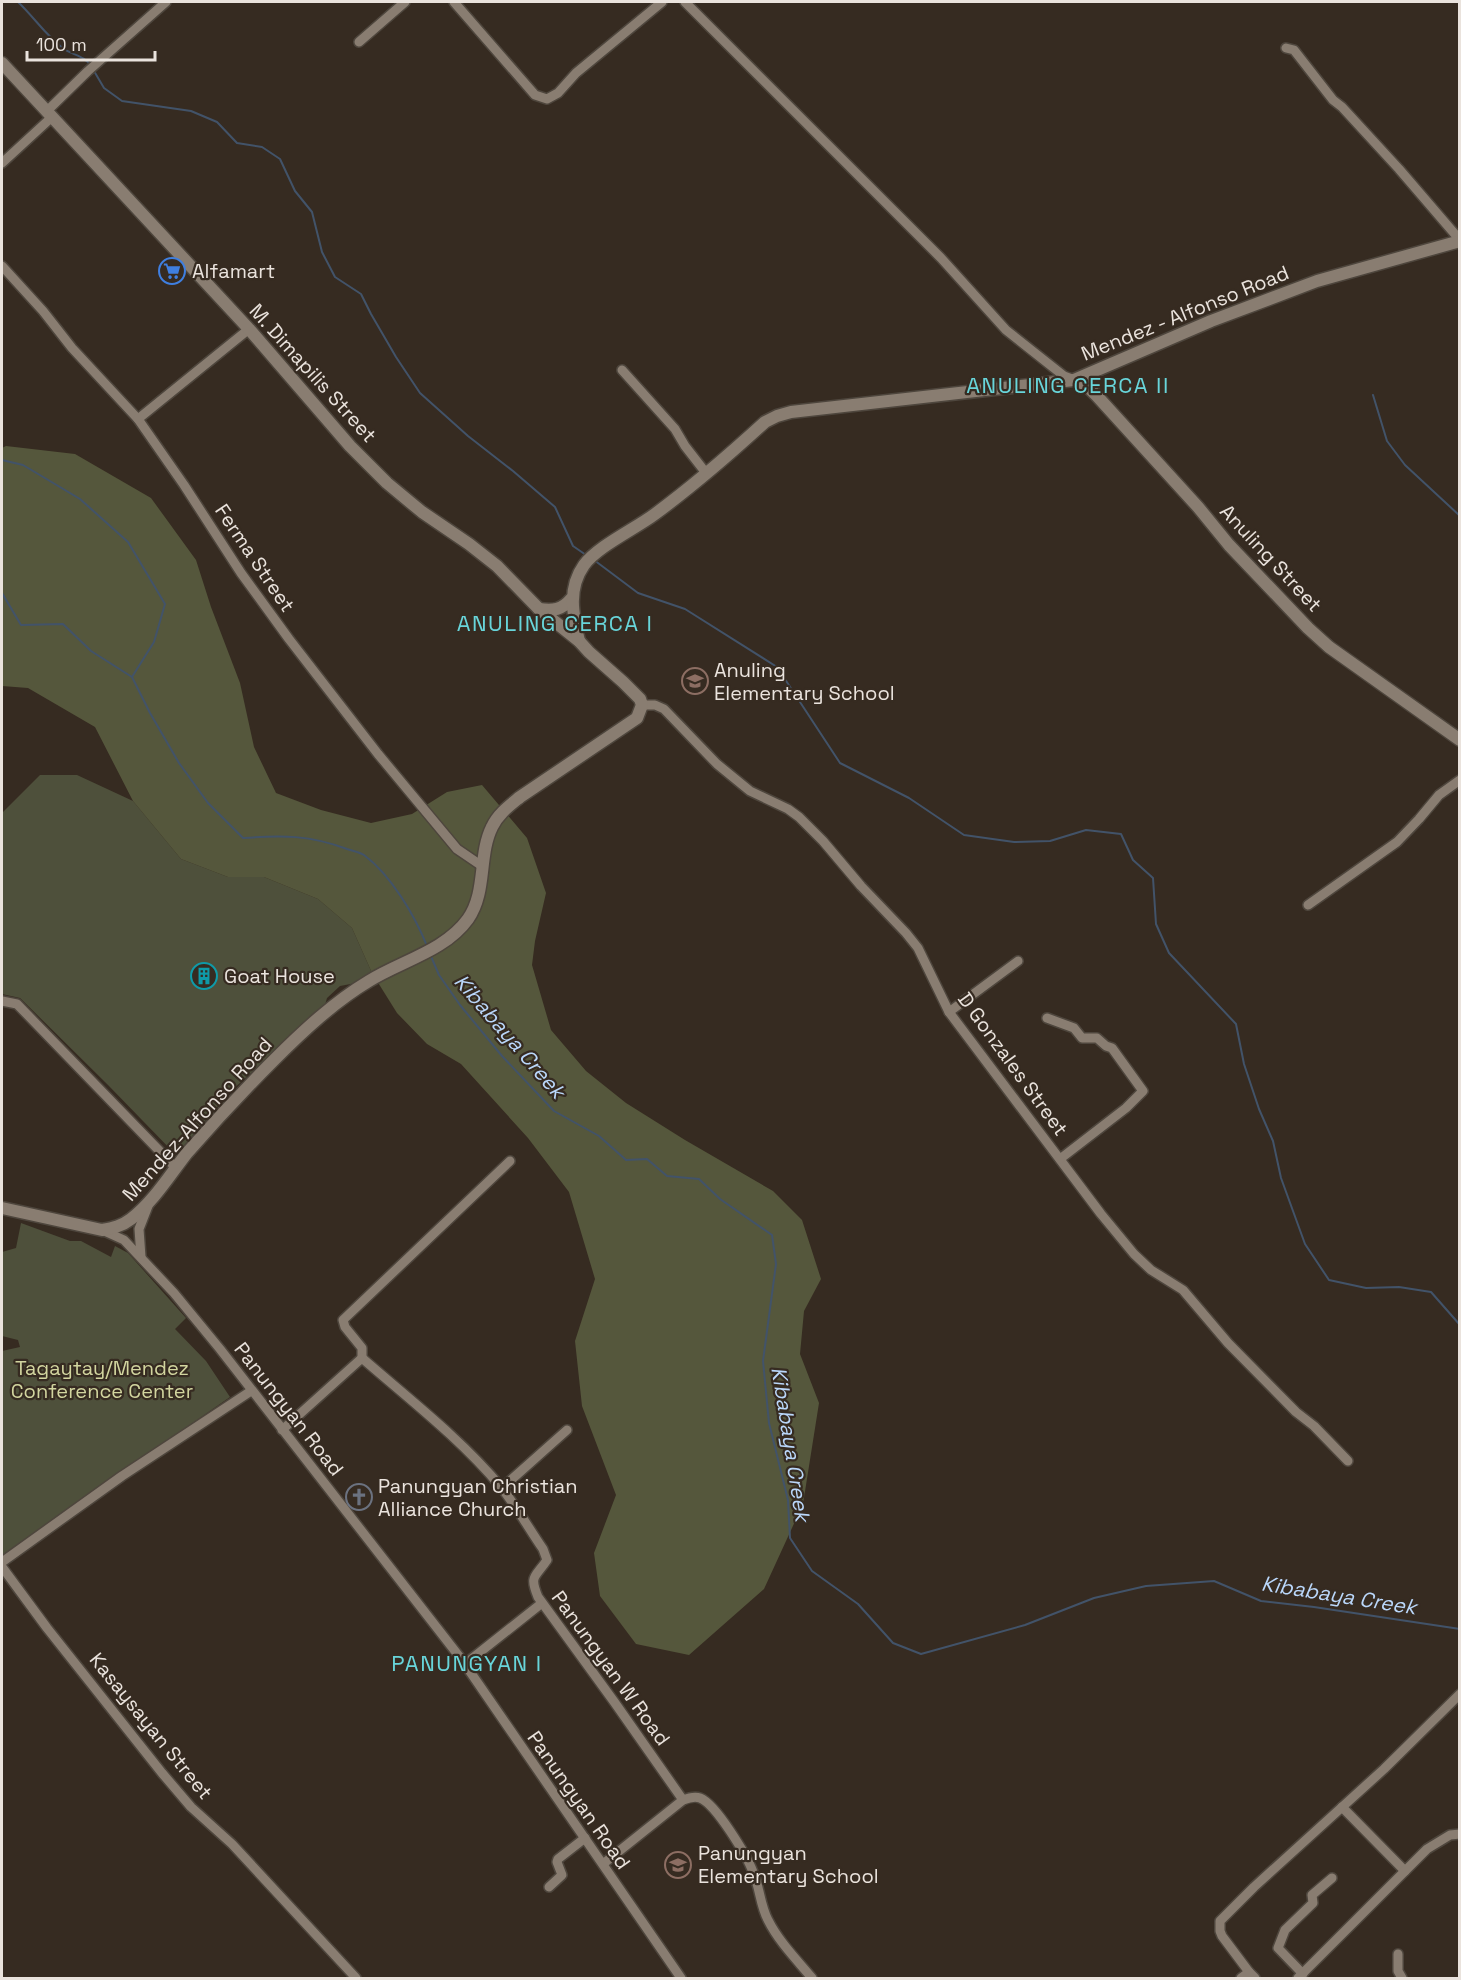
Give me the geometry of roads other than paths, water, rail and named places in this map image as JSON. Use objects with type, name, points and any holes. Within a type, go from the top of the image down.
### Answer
[{"type":"main road","name":"M. Dimapilis Street","points":[[2,63],[249,329],[350,446],[387,483],[422,512],[497,566],[539,609],[579,641]]},
{"type":"main road","name":"Mendez - Alfonso Road","points":[[571,599],[575,583],[584,565],[599,552],[655,514],[765,422],[777,416],[791,412],[1074,380],[1211,321],[1317,281],[1460,241]]},
{"type":"main road","name":"Anuling Street","points":[[1074,380],[1087,386],[1098,396],[1198,507],[1229,546],[1308,628],[1329,647],[1460,740]]},
{"type":"main road","points":[[539,609],[556,610],[566,606],[571,599]]},
{"type":"main road","points":[[571,599],[579,641],[632,691],[642,705]]},
{"type":"main road","name":"Mendez-Alfonso Road","points":[[102,1230],[119,1227],[149,1204],[205,1132],[238,1096],[340,1000],[390,969],[418,957],[460,928],[469,917],[480,886],[485,844],[493,825],[503,811],[520,797],[637,718],[642,705]]},
{"type":"main road","points":[[2,1208],[102,1230]]},
{"type":"street","points":[[2,163],[88,71],[166,2]]},
{"type":"street","points":[[359,42],[405,2]]},
{"type":"street","points":[[454,2],[535,95],[547,99],[558,93],[576,73],[662,2]]},
{"type":"street","points":[[685,2],[941,258],[1006,330],[1064,376],[1074,380]]},
{"type":"street","points":[[1286,48],[1294,50],[1333,100],[1399,169],[1460,241]]},
{"type":"street","name":"Ferma Street","points":[[2,266],[43,311],[72,348],[138,420],[184,485],[241,573],[295,648],[429,818],[457,849],[482,866]]},
{"type":"street","points":[[138,420],[249,329]]},
{"type":"street","points":[[622,370],[675,429],[706,473]]},
{"type":"street","name":"D Gonzales Street","points":[[642,705],[656,705],[663,710],[717,764],[750,791],[788,809],[823,841],[918,948],[949,1012],[1101,1214],[1134,1254],[1151,1270],[1183,1290],[1296,1413],[1314,1426],[1348,1461]]},
{"type":"street","points":[[1308,906],[1397,842],[1439,795],[1460,780]]},
{"type":"street","points":[[949,1012],[1018,961]]},
{"type":"street","points":[[2,1001],[17,1004],[176,1168]]},
{"type":"street","points":[[1047,1018],[1074,1028],[1082,1038],[1097,1038],[1106,1047],[1112,1048],[1143,1091],[1126,1108],[1060,1159]]},
{"type":"street","points":[[282,1430],[362,1358],[362,1348],[345,1327],[343,1320],[510,1161]]},
{"type":"street","points":[[141,1257],[139,1228],[149,1204]]},
{"type":"street","name":"Panungyan Road","points":[[102,1230],[124,1240],[220,1348],[251,1391],[465,1664],[681,1978]]},
{"type":"street","name":"Panungyan W Road","points":[[362,1358],[443,1428],[502,1488],[546,1555],[546,1560],[533,1582],[542,1603],[683,1800]]},
{"type":"street","points":[[2,1562],[122,1476],[251,1391]]},
{"type":"street","points":[[502,1488],[567,1430]]},
{"type":"street","name":"Kasaysayan Street","points":[[2,1567],[47,1628],[184,1799],[232,1844],[356,1978]]},
{"type":"street","points":[[465,1664],[542,1603]]},
{"type":"street","points":[[1248,1976],[1222,1936],[1220,1921],[1254,1887],[1384,1769],[1460,1694]]},
{"type":"street","points":[[603,1864],[683,1800],[700,1797],[707,1802],[735,1839],[753,1873],[761,1904],[776,1934],[812,1978]]},
{"type":"street","points":[[1342,1807],[1406,1871]]},
{"type":"street","points":[[1332,1878],[1312,1895],[1313,1903],[1285,1930],[1278,1948],[1300,1976],[1427,1849],[1450,1835],[1460,1834]]},
{"type":"street","points":[[549,1887],[562,1875],[558,1859],[585,1838]]},
{"type":"street","points":[[1398,1954],[1398,1971],[1402,1978]]},
{"type":"waterway","points":[[18,2],[58,44],[86,60],[91,66]]},
{"type":"waterway","points":[[94,71],[104,88],[122,101],[191,111],[217,122],[237,143],[262,147],[280,159],[295,191],[312,212],[322,252],[335,277],[361,294],[396,357],[420,393],[468,436],[555,507],[573,546],[586,555]]},
{"type":"waterway","points":[[1373,395],[1387,441],[1405,465],[1460,516]]},
{"type":"waterway","name":"Kibabaya Creek","points":[[2,460],[23,465],[80,499],[128,542],[165,604],[154,642],[132,677]]},
{"type":"waterway","points":[[594,560],[638,593],[685,609],[777,667],[840,763],[909,798],[964,835],[1014,842],[1050,841],[1086,830],[1121,834],[1133,860],[1153,878],[1156,924],[1169,953],[1236,1024],[1244,1064],[1259,1109],[1273,1141],[1281,1178],[1305,1244],[1329,1280],[1366,1288],[1399,1287],[1431,1292],[1460,1325]]},
{"type":"waterway","name":"Kibabaya Creek","points":[[2,593],[21,625],[63,624],[91,651],[132,677],[179,763],[208,803],[243,838],[283,836],[308,839],[334,844],[362,854],[374,863],[393,885],[416,922],[427,946]]},
{"type":"waterway","name":"Kibabaya Creek","points":[[430,954],[439,975],[460,1005],[502,1056],[554,1111],[599,1136],[626,1160],[647,1159],[667,1176],[699,1179],[720,1199],[772,1235],[776,1264],[763,1361],[769,1423],[788,1500],[790,1538],[812,1571],[858,1604],[893,1643],[921,1654],[1025,1625],[1094,1598],[1146,1586],[1214,1581],[1261,1601],[1460,1629]]},
{"type":"place","name":"Alfamart","points":[[172,271]]},
{"type":"place","name":"Anuling Elementary School","points":[[695,681]]},
{"type":"place","name":"Goat House","points":[[204,976]]},
{"type":"place","name":"Panungyan Christian Alliance Church","points":[[359,1497]]},
{"type":"place","name":"Panungyan Elementary School","points":[[678,1865]]},
{"type":"district","name":"ANULING CERCA II","points":[[1068,385]]},
{"type":"district","name":"ANULING CERCA I","points":[[555,623]]},
{"type":"district","name":"PANUNGYAN I","points":[[467,1663]]},
{"type":"park label","name":"Tagaytay/Mendez Conference Center","points":[[102,1380]]}]
